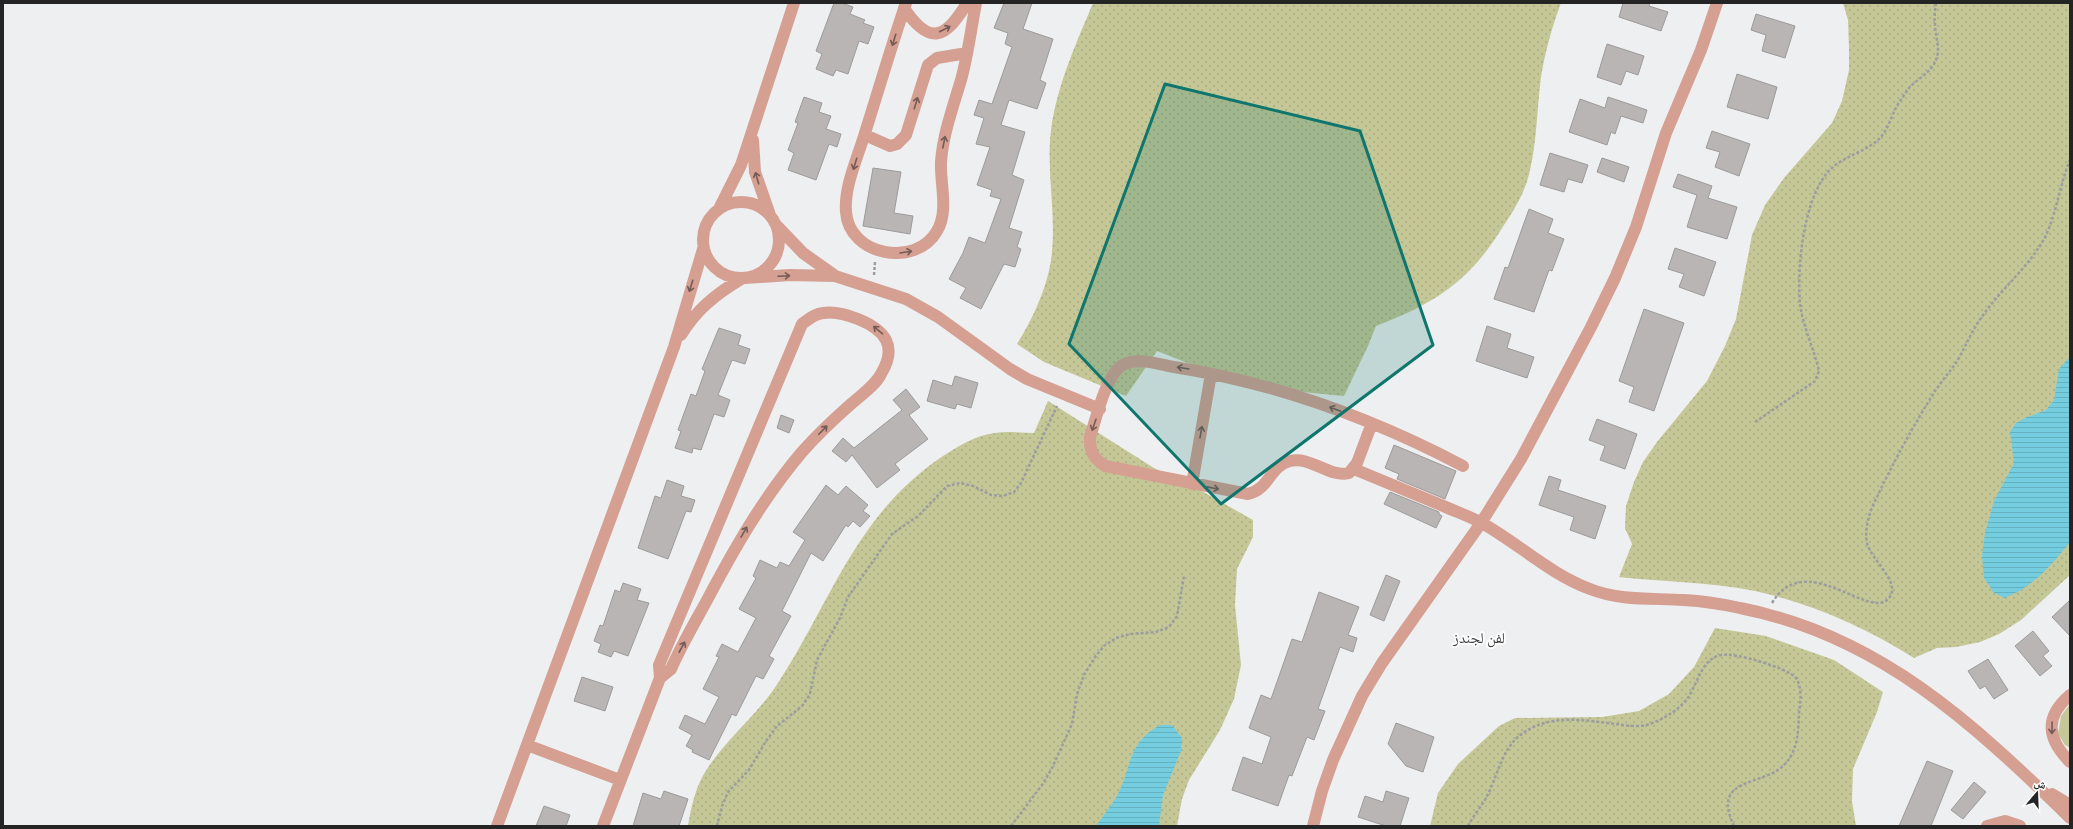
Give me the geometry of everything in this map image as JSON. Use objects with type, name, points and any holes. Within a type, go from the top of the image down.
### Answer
[{"type":"street","points":[[719,209],[741,165],[794,3]]},
{"type":"street","points":[[905,6],[915,24],[921,30],[938,33],[953,25],[967,3]]},
{"type":"street","points":[[905,6],[851,179],[846,212],[850,229],[861,242],[877,250],[904,253],[918,249],[929,242],[938,231],[942,218],[941,162],[943,145],[967,53],[976,3]]},
{"type":"street","points":[[1313,826],[1322,791],[1333,760],[1362,696],[1382,663],[1481,523],[1520,459],[1557,394],[1615,278],[1636,227],[1666,133],[1701,50],[1717,3]]},
{"type":"street","points":[[865,135],[890,146],[903,140],[906,135],[928,65],[937,58],[967,53]]},
{"type":"street","points":[[674,346],[689,322],[712,298],[743,279],[763,272],[776,257],[780,244],[773,220],[755,172],[753,152],[754,123]]},
{"type":"street","points":[[497,826],[674,346],[703,249],[705,227],[708,220],[719,209],[727,204],[745,202],[759,206],[803,253],[835,276]]},
{"type":"street","points":[[703,249],[714,268],[727,276],[743,279],[790,275],[835,276],[906,299],[938,317],[1010,369],[1062,394],[1100,409]]},
{"type":"street","points":[[604,826],[620,780],[660,678],[659,665],[802,324],[812,316],[823,312],[853,317],[876,327],[884,335],[888,344],[888,355],[881,375],[875,384],[833,420],[802,452],[774,486],[749,523],[727,561],[671,669],[660,678]]},
{"type":"street","points":[[1372,423],[1354,469],[1343,474],[1308,462],[1291,461],[1275,469],[1261,488],[1248,494],[1112,468],[1099,462],[1094,457],[1090,444],[1090,437],[1111,377],[1121,365],[1129,362],[1147,362],[1211,374],[1284,392],[1372,423],[1462,466]]},
{"type":"street","points":[[1192,484],[1211,374]]},
{"type":"street","points":[[1354,469],[1481,523],[1550,568],[1592,590],[1613,596],[1635,599],[1713,603],[1768,614],[1821,631],[1848,643],[1899,672],[1964,720],[2070,818]]},
{"type":"street","points":[[2070,695],[2060,704],[2054,714],[2051,726],[2052,738],[2057,748],[2070,762]]},
{"type":"street","points":[[527,745],[620,780]]},
{"type":"street","points":[[2036,785],[2070,805]]},
{"type":"street","points":[[1987,826],[2005,822],[2020,826]]},
{"type":"path","points":[[1754,422],[1815,381],[1819,371],[1800,305],[1800,269],[1804,234],[1813,199],[1819,185],[1828,172],[1840,161],[1870,147],[1880,138],[1889,126],[1896,106],[1909,88],[1933,66],[1937,57],[1935,25],[1936,3]]},
{"type":"path","points":[[1768,614],[1776,597],[1783,590],[1800,582],[1818,582],[1873,604],[1884,602],[1892,594],[1892,582],[1874,558],[1867,542],[1867,530],[1872,507],[1932,396],[1956,362],[1980,319],[1997,297],[2031,259],[2044,237],[2057,206],[2064,174],[2070,160]]},
{"type":"path","points":[[872,288],[877,250]]},
{"type":"path","points":[[717,826],[722,806],[728,792],[749,770],[776,726],[802,706],[810,694],[817,660],[840,618],[848,597],[881,547],[892,534],[918,516],[947,486],[960,483],[974,486],[991,495],[997,496],[1003,496],[1014,492],[1021,483],[1062,394]]},
{"type":"path","points":[[1011,826],[1042,785],[1052,768],[1072,724],[1077,694],[1084,674],[1094,658],[1104,646],[1116,638],[1130,634],[1156,632],[1169,627],[1177,616],[1184,576]]},
{"type":"path","points":[[1468,826],[1486,797],[1505,753],[1518,737],[1537,726],[1557,720],[1579,719],[1633,727],[1654,723],[1672,713],[1687,699],[1706,664],[1714,657],[1723,654],[1733,655],[1789,672],[1799,685],[1800,693],[1798,736],[1793,752],[1783,766],[1769,775],[1746,782],[1733,791],[1728,806],[1734,826]]},
{"type":"highlighted area","points":[[1165,84],[1360,131],[1433,345],[1221,504],[1069,344]]},
{"type":"green space","points":[[1093,3],[1561,3],[1549,40],[1541,77],[1536,136],[1528,177],[1520,199],[1491,244],[1464,276],[1434,299],[1376,326],[1344,396],[1281,390],[1218,375],[1157,351],[1126,396],[1044,362],[1017,344],[1035,312],[1051,263],[1053,221],[1050,160],[1051,130],[1062,81]]},
{"type":"green space","points":[[1843,3],[2070,3],[2070,575],[2021,620],[1999,634],[1980,642],[1956,647],[1937,648],[1914,658],[1877,636],[1838,618],[1776,596],[1722,586],[1619,577],[1632,544],[1625,528],[1626,506],[1643,462],[1657,442],[1707,381],[1725,346],[1736,319],[1752,235],[1765,205],[1784,178],[1832,123],[1842,101],[1849,70],[1848,20]]},
{"type":"green space","points":[[1048,401],[1154,468],[1198,489],[1253,520],[1253,537],[1237,569],[1235,605],[1241,665],[1234,699],[1220,730],[1189,780],[1182,799],[1177,826],[688,826],[694,796],[703,775],[715,758],[778,683],[848,560],[867,531],[888,504],[913,479],[955,448],[988,434],[1009,432],[1034,433]]},
{"type":"green space","points":[[1715,628],[1766,636],[1834,660],[1883,692],[1877,712],[1853,769],[1852,801],[1856,826],[1430,826],[1438,793],[1458,764],[1499,726],[1515,718],[1602,717],[1639,711],[1669,694],[1694,667]]},
{"type":"green space","points":[[2070,704],[2070,748],[2065,745],[2058,734],[2061,716]]},
{"type":"water","points":[[2069,358],[2070,542],[2041,575],[2024,588],[2004,598],[1993,592],[1984,578],[1982,556],[1985,533],[1994,501],[2014,463],[2010,432],[2016,423],[2046,410],[2054,400],[2059,369]]},
{"type":"water","points":[[1160,725],[1172,725],[1182,738],[1181,751],[1163,795],[1159,826],[1096,826],[1117,796],[1132,756],[1141,740],[1149,732]]},
{"type":"building","points":[[834,3],[842,3],[853,7],[850,14],[865,20],[863,23],[874,27],[868,44],[859,41],[848,74],[836,70],[833,76],[816,69],[822,54],[816,51]]},
{"type":"building","points":[[1004,3],[1032,3],[1023,29],[1053,39],[1040,80],[1046,83],[1037,109],[1009,100],[1001,125],[1025,132],[1012,175],[1024,180],[1009,228],[1022,232],[1017,247],[1021,249],[1015,267],[1004,264],[981,309],[960,298],[966,288],[949,279],[963,253],[969,237],[985,243],[1001,199],[990,196],[992,190],[977,185],[990,147],[976,144],[984,118],[974,115],[979,100],[992,104],[1012,47],[1005,44],[1008,33],[994,28]]},
{"type":"building","points":[[1623,3],[1650,3],[1649,6],[1668,12],[1661,31],[1619,17]]},
{"type":"building","points":[[1756,14],[1795,26],[1785,58],[1762,51],[1766,35],[1751,30]]},
{"type":"building","points":[[1607,44],[1644,56],[1638,75],[1626,71],[1621,85],[1597,77]]},
{"type":"building","points":[[1737,74],[1777,87],[1768,119],[1727,107]]},
{"type":"building","points":[[804,97],[822,103],[819,112],[831,116],[826,129],[841,134],[837,147],[829,144],[816,180],[788,170],[794,153],[788,150],[798,123],[795,122]]},
{"type":"building","points":[[1608,97],[1647,110],[1643,123],[1621,116],[1615,134],[1611,132],[1607,145],[1569,132],[1580,99],[1605,108]]},
{"type":"building","points":[[1712,131],[1750,144],[1739,176],[1715,167],[1720,152],[1706,148]]},
{"type":"building","points":[[1550,153],[1588,165],[1582,183],[1568,179],[1564,192],[1540,185]]},
{"type":"building","points":[[1602,158],[1629,167],[1624,182],[1597,172]]},
{"type":"building","points":[[873,168],[901,172],[894,213],[913,216],[910,234],[863,226]]},
{"type":"building","points":[[1678,174],[1712,186],[1708,198],[1737,207],[1727,239],[1687,227],[1697,195],[1673,187]]},
{"type":"building","points":[[1529,209],[1553,219],[1548,233],[1564,239],[1552,271],[1549,270],[1534,312],[1494,299],[1505,267],[1508,268]]},
{"type":"building","points":[[1675,248],[1716,262],[1704,296],[1679,287],[1684,274],[1668,269]]},
{"type":"building","points":[[1644,309],[1684,323],[1654,411],[1629,402],[1634,387],[1619,381]]},
{"type":"building","points":[[1487,326],[1511,334],[1507,348],[1534,357],[1527,378],[1476,361]]},
{"type":"building","points":[[719,328],[741,335],[738,345],[750,349],[745,364],[732,360],[718,395],[730,400],[724,417],[714,414],[701,450],[693,448],[692,453],[675,448],[681,431],[678,430],[691,394],[696,396],[705,371],[702,369]]},
{"type":"building","points":[[955,376],[978,383],[971,408],[957,404],[955,409],[927,401],[933,380],[952,386]]},
{"type":"building","points":[[906,389],[920,407],[909,415],[928,439],[895,464],[900,470],[877,488],[852,455],[846,462],[832,451],[843,438],[854,448],[902,410],[893,400]]},
{"type":"building","points":[[781,415],[794,420],[789,433],[777,428]]},
{"type":"building","points":[[1597,419],[1637,434],[1625,469],[1600,460],[1605,446],[1589,440]]},
{"type":"building","points":[[1394,445],[1456,471],[1445,499],[1397,479],[1399,474],[1385,468]]},
{"type":"building","points":[[1549,476],[1561,480],[1558,490],[1606,506],[1595,539],[1570,530],[1574,517],[1539,505]]},
{"type":"building","points":[[667,480],[684,486],[681,496],[695,500],[691,512],[686,511],[668,559],[638,548],[655,496],[661,498]]},
{"type":"building","points":[[826,485],[838,495],[846,486],[868,505],[863,511],[870,516],[860,527],[853,521],[848,527],[846,525],[823,561],[811,553],[782,611],[791,616],[769,656],[774,659],[763,679],[756,676],[736,716],[732,714],[709,760],[692,752],[693,750],[686,746],[692,735],[679,728],[685,715],[705,724],[719,697],[703,689],[719,657],[716,656],[722,644],[738,652],[756,618],[739,609],[756,578],[753,576],[760,560],[777,568],[780,562],[789,566],[805,540],[793,532]]},
{"type":"building","points":[[1390,492],[1439,512],[1442,516],[1436,528],[1384,504]]},
{"type":"building","points":[[1386,575],[1400,581],[1384,621],[1370,615]]},
{"type":"building","points":[[623,583],[641,589],[637,600],[649,603],[628,656],[614,651],[611,657],[598,652],[601,644],[594,641],[600,625],[603,626],[615,590],[620,592]]},
{"type":"building","points":[[1319,592],[1359,607],[1348,635],[1357,638],[1353,652],[1340,647],[1318,709],[1325,711],[1314,740],[1307,737],[1292,776],[1289,775],[1278,806],[1232,790],[1243,757],[1262,764],[1271,737],[1249,728],[1261,695],[1271,699],[1292,639],[1302,642]]},
{"type":"building","points":[[2070,600],[2070,636],[2052,617]]},
{"type":"building","points":[[2033,631],[2049,651],[2043,656],[2052,666],[2040,676],[2015,646]]},
{"type":"building","points":[[1988,659],[2008,690],[1994,699],[1985,686],[1980,689],[1968,671]]},
{"type":"building","points":[[582,677],[613,687],[605,711],[574,701]]},
{"type":"building","points":[[1396,723],[1434,737],[1423,772],[1406,766],[1388,744]]},
{"type":"building","points":[[1927,761],[1953,771],[1931,826],[1899,826]]},
{"type":"building","points":[[1974,782],[1986,792],[1963,819],[1951,810]]},
{"type":"building","points":[[664,791],[688,799],[679,826],[633,826],[643,793],[661,799]]},
{"type":"building","points":[[1386,791],[1409,798],[1400,826],[1386,826],[1358,817],[1365,796],[1383,802]]},
{"type":"building","points":[[544,806],[570,815],[566,826],[536,826]]},
{"type":"district","name":"لفن لجندز","points":[[1479,638]]}]
